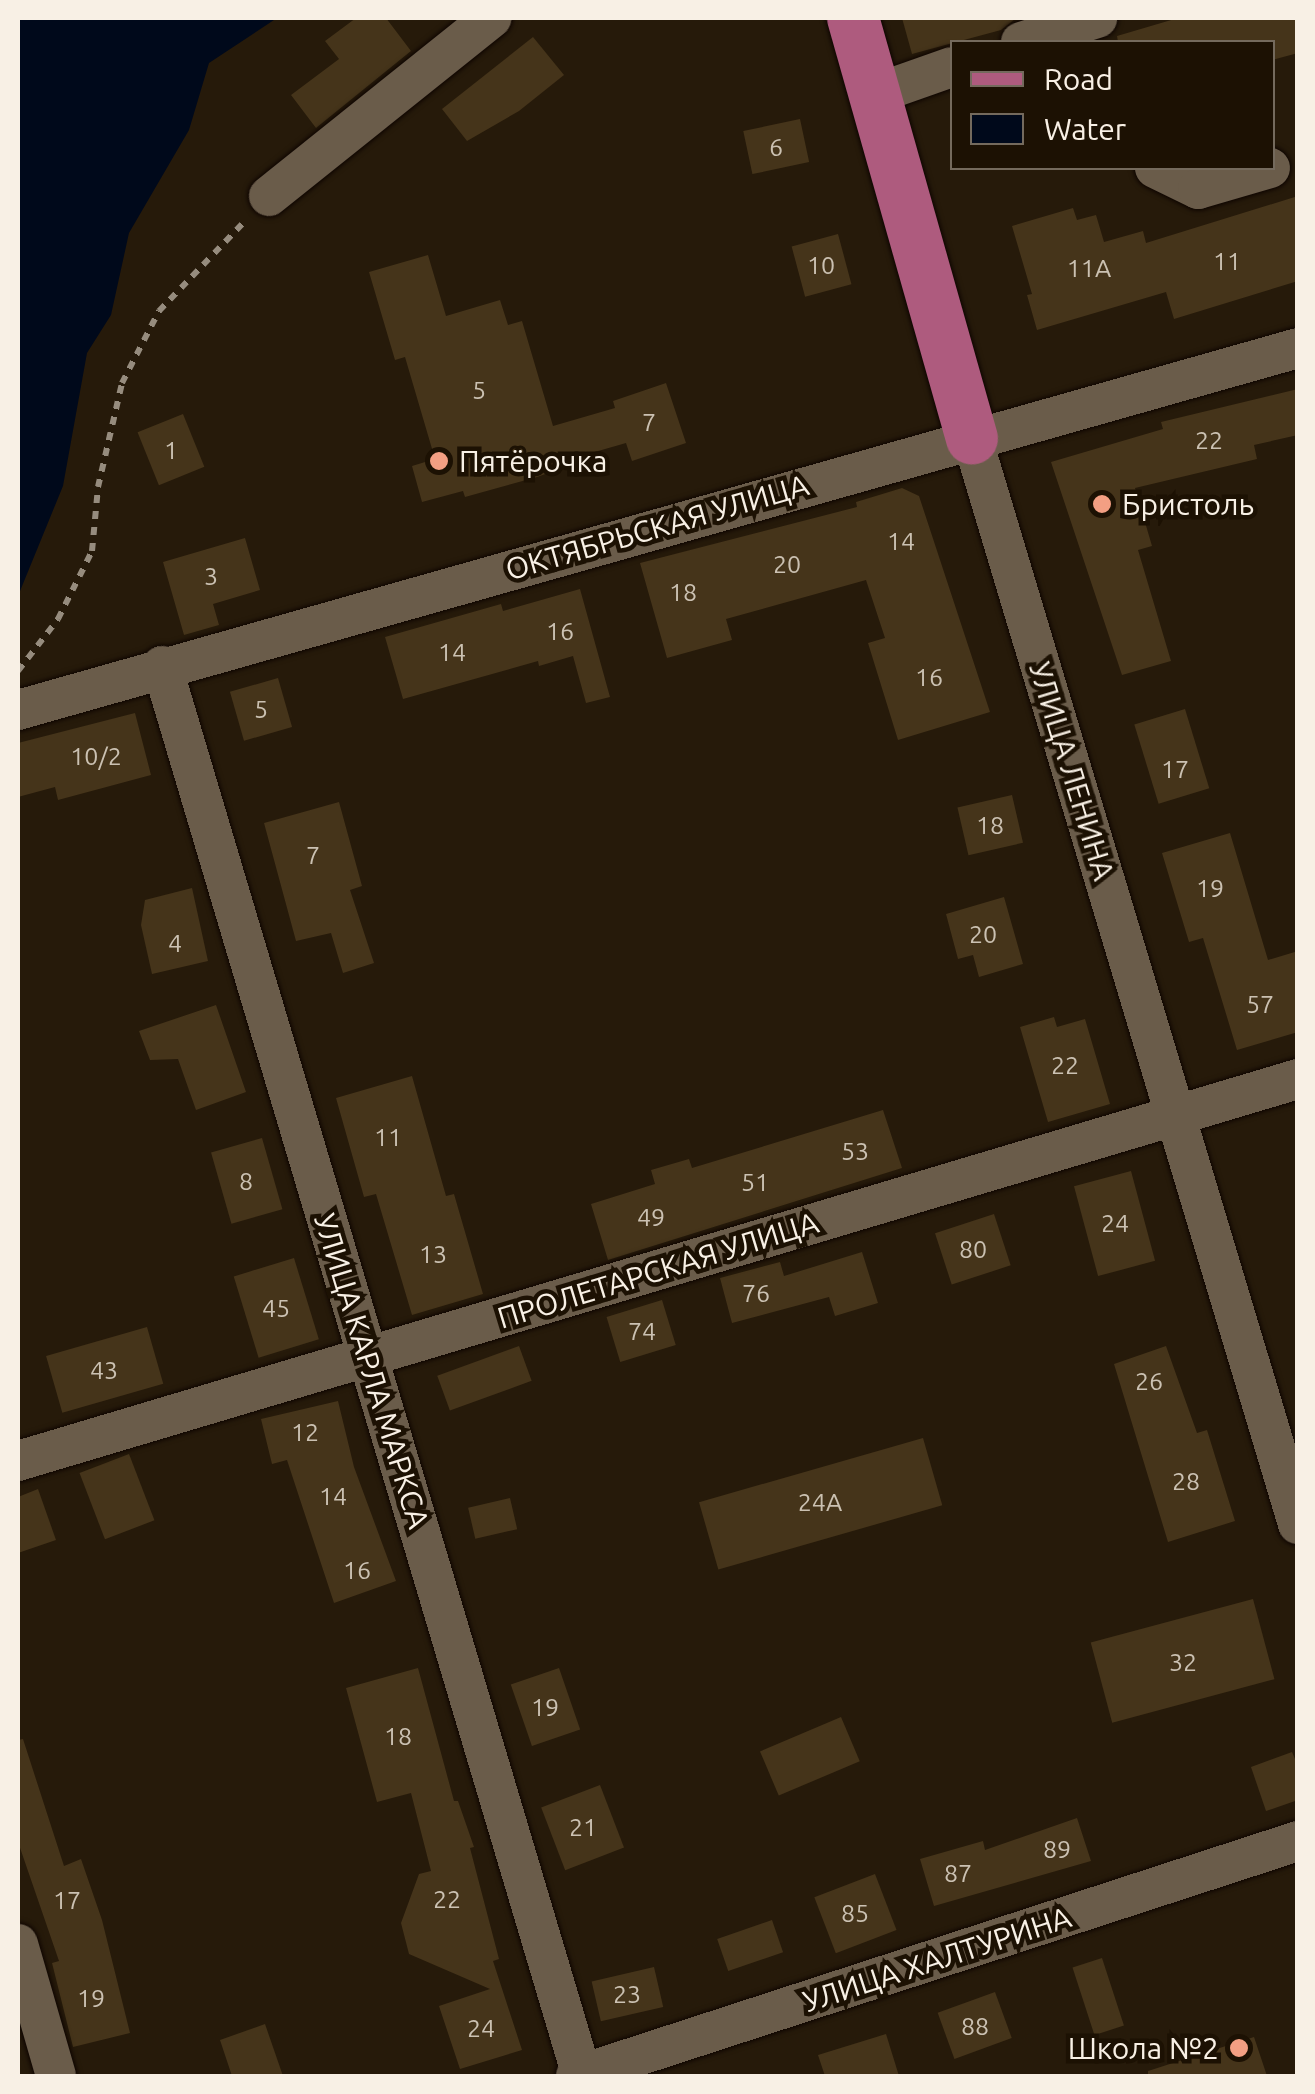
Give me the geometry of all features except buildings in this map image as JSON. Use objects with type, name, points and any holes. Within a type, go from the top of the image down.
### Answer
[{"type":"main road","name":"УЛИЦА ЛЕНИНА","points":[[853,18],[878,93],[972,438]]},
{"type":"street","points":[[269,196],[491,18]]},
{"type":"street","points":[[1035,35],[1096,18]]},
{"type":"street","points":[[878,93],[950,67]]},
{"type":"street","points":[[1159,170],[1198,189],[1261,170]]},
{"type":"street","name":"ОКТЯБРЬСКАЯ УЛИЦА","points":[[18,710],[162,666],[1298,348]]},
{"type":"street","name":"УЛИЦА ЛЕНИНА","points":[[972,438],[1298,1524]]},
{"type":"street","name":"УЛИЦА КАРЛА МАРКСА","points":[[162,666],[580,2076]]},
{"type":"street","name":"ПРОЛЕТАРСКАЯ УЛИЦА","points":[[18,1461],[1298,1079]]},
{"type":"street","name":"УЛИЦА ХАЛТУРИНА","points":[[580,2076],[1298,1841]]},
{"type":"street","points":[[18,1944],[56,2076]]},
{"type":"path","points":[[18,671],[58,619],[92,551],[98,487],[122,382],[159,311],[269,196]]},
{"type":"water","points":[[18,18],[277,18],[209,63],[189,130],[129,233],[111,315],[87,353],[63,486],[18,596]]},
{"type":"place","name":"Пятёрочка","points":[[439,461]]},
{"type":"place","name":"Бристоль","points":[[1102,504]]},
{"type":"place","name":"Школа №2","points":[[1239,2048]]}]
